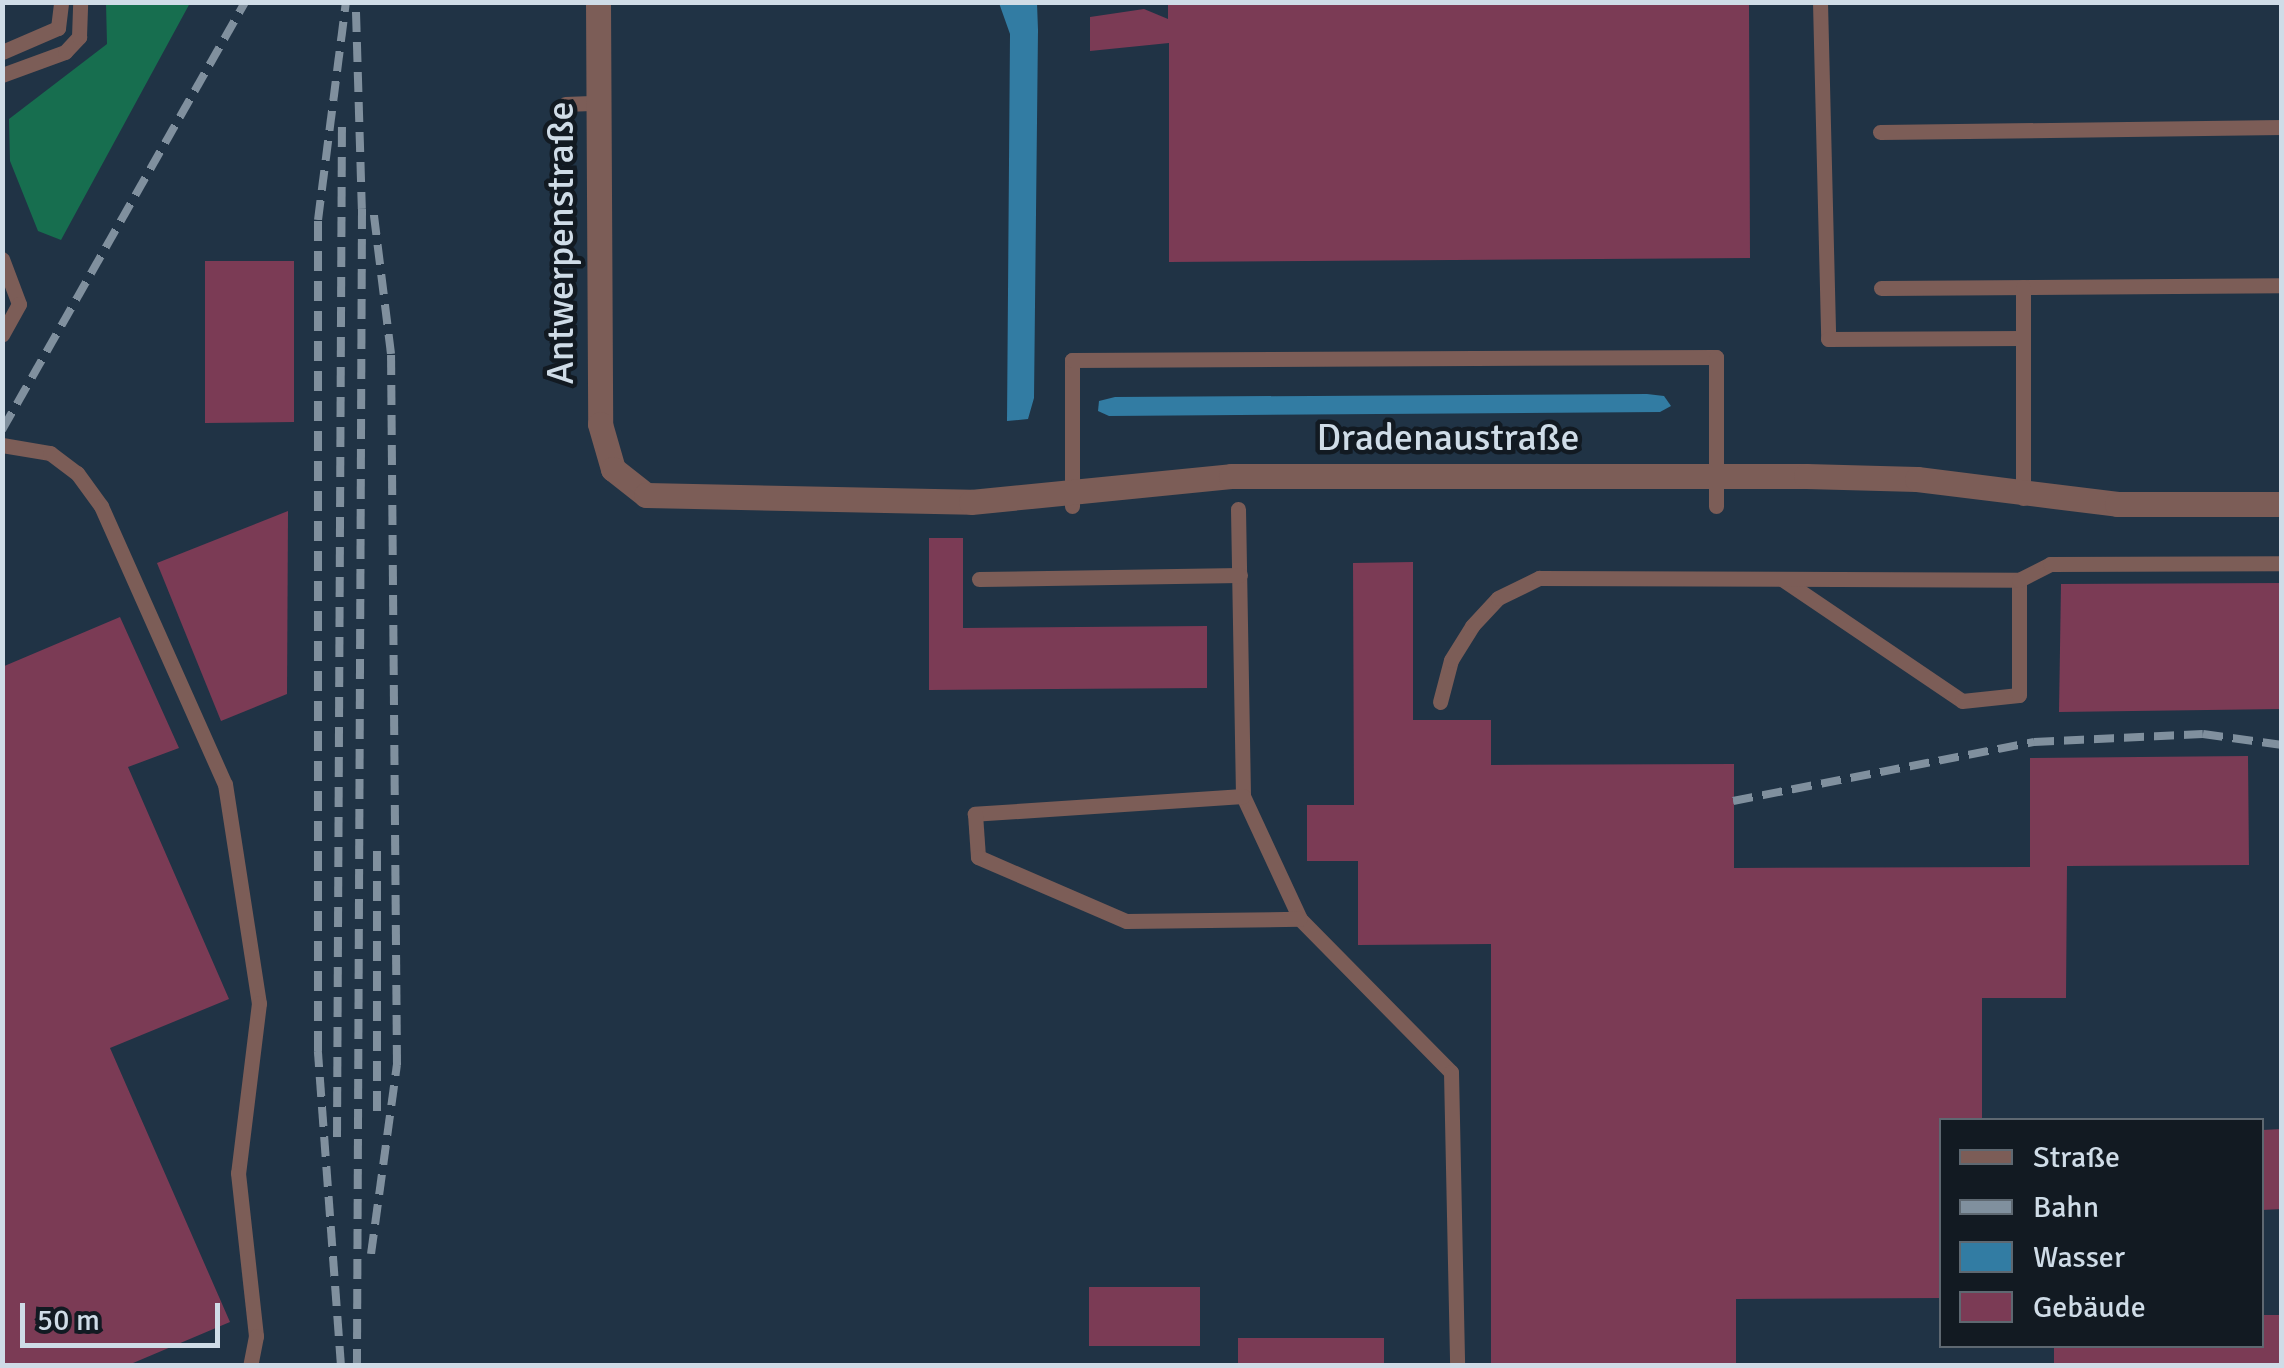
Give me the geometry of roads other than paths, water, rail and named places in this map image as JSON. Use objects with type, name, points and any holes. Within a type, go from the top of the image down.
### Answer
[{"type":"street","name":"Antwerpenstraße","points":[[598,2],[600,424],[620,478]]},
{"type":"street","name":"Dradenaustraße","points":[[620,478],[646,495],[698,500],[971,502],[1072,497],[1231,476],[1716,476],[1917,479],[2023,499],[2117,504],[2282,504]]},
{"type":"lane","points":[[2,52],[58,28],[61,2]]},
{"type":"lane","points":[[2,76],[65,52],[79,37],[80,2]]},
{"type":"lane","points":[[1820,2],[1828,339],[2022,338]]},
{"type":"lane","points":[[566,104],[598,104]]},
{"type":"lane","points":[[1880,132],[2282,127]]},
{"type":"lane","points":[[2,259],[19,304],[2,335]]},
{"type":"lane","points":[[1881,288],[2282,285]]},
{"type":"lane","points":[[2023,286],[2023,499]]},
{"type":"lane","points":[[1072,497],[1072,360],[1716,358],[1716,506]]},
{"type":"lane","points":[[2,445],[50,453],[78,473],[101,506],[225,784],[258,1003],[238,1173],[256,1336],[250,1366]]},
{"type":"lane","points":[[1238,509],[1243,796],[1300,919],[1451,1072],[1457,1366]]},
{"type":"lane","points":[[1440,702],[1452,660],[1472,626],[1498,598],[1539,578],[2020,580],[2050,564],[2282,564]]},
{"type":"lane","points":[[979,578],[1240,575]]},
{"type":"lane","points":[[1782,579],[1962,701],[2019,695],[2020,580]]},
{"type":"lane","points":[[1243,796],[975,814],[978,856],[1126,921],[1300,919]]},
{"type":"water","points":[[999,3],[1037,3],[1038,30],[1034,398],[1028,419],[1007,421],[1010,34]]},
{"type":"water","points":[[1664,396],[1671,406],[1660,412],[1109,416],[1098,411],[1099,401],[1115,397]]},
{"type":"railway","points":[[2,430],[245,2]]},
{"type":"railway","points":[[341,1366],[318,1051],[318,220],[346,2]]},
{"type":"railway","points":[[356,12],[362,209],[357,1366]]},
{"type":"railway","points":[[337,1137],[342,117]]},
{"type":"railway","points":[[371,1254],[397,1065],[391,354],[373,207]]},
{"type":"railway","points":[[1733,801],[2034,742],[2203,734],[2282,745]]},
{"type":"railway","points":[[377,851],[377,1116]]}]
